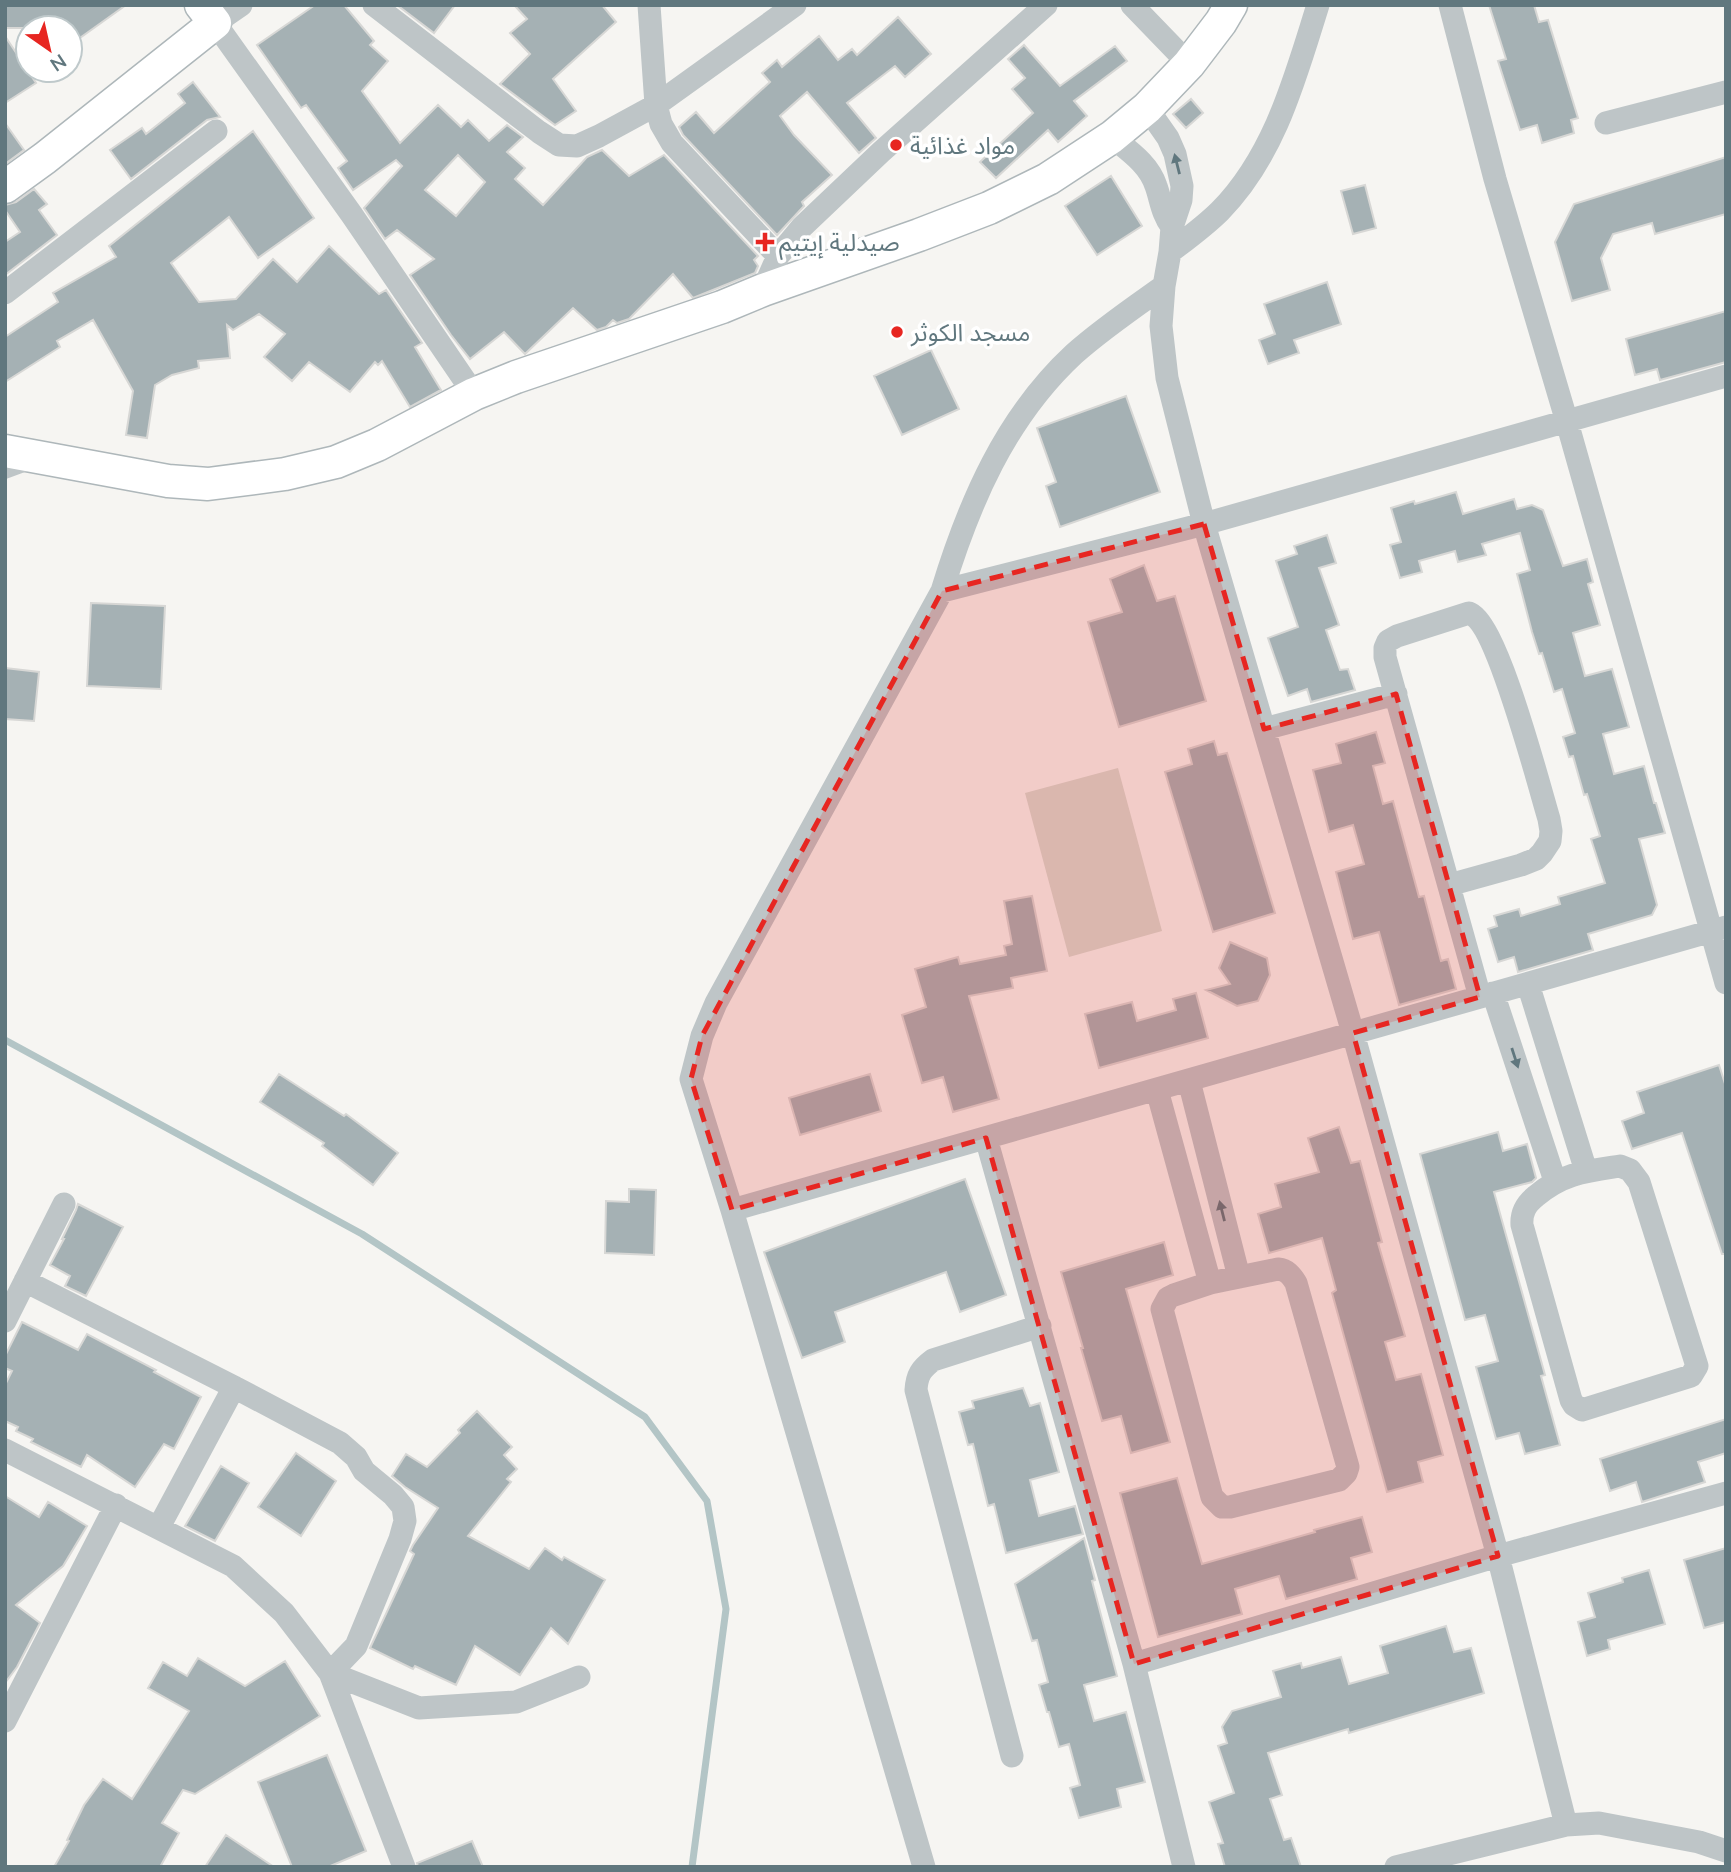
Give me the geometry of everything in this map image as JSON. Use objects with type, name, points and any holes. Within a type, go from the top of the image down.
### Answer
[{"type":"street","points":[[5,187],[45,158],[208,14],[241,5]]},
{"type":"street","points":[[374,5],[539,132],[559,145],[578,146],[656,105],[795,5]]},
{"type":"street","points":[[649,5],[656,105],[661,124],[671,143],[778,256]]},
{"type":"street","points":[[763,290],[778,256],[802,227],[881,152],[1046,5]]},
{"type":"street","points":[[1132,5],[1189,64]]},
{"type":"street","points":[[5,451],[169,481],[208,484],[336,463],[377,445],[474,394],[516,377],[722,307],[989,208],[1048,179],[1112,137],[1147,108],[1189,64],[1231,5]]},
{"type":"street","points":[[1170,252],[1220,211],[1256,164],[1274,133],[1287,101],[1318,5]]},
{"type":"street","points":[[1450,5],[1495,179],[1718,929],[1726,983]]},
{"type":"street","points":[[208,14],[336,193],[474,394]]},
{"type":"street","points":[[1606,123],[1726,92]]},
{"type":"street","points":[[1147,108],[1168,138],[1182,186],[1181,200],[1172,227],[1164,286],[1161,326],[1167,378],[1204,523],[1353,1033],[1498,1556],[1566,1825]]},
{"type":"street","points":[[5,293],[216,131]]},
{"type":"street","points":[[1112,137],[1153,176],[1164,214],[1172,227]]},
{"type":"street","points":[[923,1867],[732,1210],[691,1079],[702,1036],[716,1003],[942,591],[957,541],[1002,443],[1029,402],[1072,356],[1164,286]]},
{"type":"street","points":[[942,591],[1204,523],[1726,376]]},
{"type":"street","points":[[1449,885],[1536,859],[1550,841],[1551,831],[1510,689],[1492,644],[1474,615],[1465,614],[1397,636],[1388,641],[1385,657],[1449,885],[1555,1181]]},
{"type":"street","points":[[1265,729],[1396,694]]},
{"type":"street","points":[[732,1210],[1718,929]]},
{"type":"street","points":[[1528,984],[1586,1171]]},
{"type":"street","points":[[1189,1081],[1239,1277]]},
{"type":"street","points":[[1157,1090],[1210,1283]]},
{"type":"street","points":[[986,1138],[1134,1664],[1184,1867]]},
{"type":"street","points":[[1626,1167],[1639,1182],[1698,1366],[1691,1376],[1587,1410],[1578,1409],[1571,1400],[1521,1225],[1524,1210],[1530,1201],[1555,1181],[1586,1171],[1626,1167]]},
{"type":"street","points":[[5,1321],[64,1204]]},
{"type":"street","points":[[1278,1269],[1284,1270],[1296,1283],[1348,1467],[1339,1480],[1230,1507],[1218,1505],[1212,1497],[1162,1310],[1168,1298],[1210,1283],[1239,1277],[1278,1269]]},
{"type":"street","points":[[25,1281],[340,1443],[356,1457],[364,1471],[403,1507],[405,1521],[400,1539],[356,1646],[330,1673]]},
{"type":"street","points":[[1012,1755],[916,1390],[917,1376],[923,1367],[933,1360],[1040,1326]]},
{"type":"street","points":[[159,1527],[233,1387]]},
{"type":"street","points":[[5,1450],[233,1566],[285,1613],[330,1673],[404,1867]]},
{"type":"street","points":[[1134,1664],[1498,1556],[1726,1493]]},
{"type":"street","points":[[5,1721],[116,1505]]},
{"type":"street","points":[[330,1673],[419,1709],[516,1702],[579,1677]]},
{"type":"street","points":[[1396,1867],[1566,1825],[1599,1824],[1699,1842],[1726,1851]]},
{"type":"lane","points":[[5,474],[47,459]]},
{"type":"highlighted area","points":[[1204,524],[1264,729],[1396,694],[1480,997],[1353,1033],[1498,1556],[1134,1664],[986,1138],[732,1210],[691,1079],[702,1036],[942,591]]},
{"type":"shaded area","points":[[1118,768],[1162,931],[1069,957],[1025,793]]},
{"type":"building","points":[[5,5],[126,5],[84,35],[84,14],[14,14],[14,28],[5,28]]},
{"type":"building","points":[[315,5],[344,5],[374,41],[370,45],[388,61],[362,91],[400,143],[438,105],[461,127],[468,120],[489,141],[507,125],[523,137],[507,152],[525,168],[515,179],[543,205],[587,157],[602,150],[629,176],[664,155],[758,256],[754,260],[758,266],[755,273],[693,298],[673,274],[629,319],[617,323],[613,320],[606,327],[597,330],[573,308],[525,354],[504,332],[470,359],[410,275],[434,259],[397,230],[385,239],[364,208],[402,166],[396,160],[353,190],[338,168],[347,161],[306,105],[301,108],[257,45]],"holes":[[[458,155],[485,182],[456,216],[425,190]]]},
{"type":"building","points":[[397,5],[455,5],[434,33]]},
{"type":"building","points":[[514,5],[602,5],[616,22],[553,79],[576,111],[555,125],[500,84],[530,54],[510,33],[527,19]]},
{"type":"building","points":[[1489,5],[1534,5],[1539,22],[1548,20],[1578,118],[1571,120],[1574,133],[1542,143],[1537,125],[1520,130],[1498,61],[1506,59]]},
{"type":"building","points":[[898,17],[931,54],[905,77],[895,66],[847,103],[876,138],[859,153],[807,92],[780,116],[832,175],[802,202],[804,206],[777,235],[683,135],[679,127],[696,112],[714,133],[770,82],[762,73],[777,60],[782,67],[819,36],[838,60],[852,49],[857,55]]},
{"type":"building","points":[[5,36],[14,50],[14,84],[34,84],[5,103]]},
{"type":"building","points":[[1024,45],[1060,86],[1115,46],[1127,61],[1074,101],[1087,116],[1058,142],[1048,130],[996,178],[980,162],[1033,113],[1012,89],[1025,78],[1008,59]]},
{"type":"building","points":[[193,82],[220,117],[207,120],[131,179],[110,150],[142,128],[146,134],[185,103],[178,94]]},
{"type":"building","points":[[1191,99],[1203,113],[1186,128],[1173,114]]},
{"type":"building","points":[[5,123],[24,150],[5,164]]},
{"type":"building","points":[[253,131],[314,218],[258,258],[229,217],[171,263],[199,302],[236,299],[273,259],[297,282],[329,246],[379,294],[386,290],[422,343],[415,347],[441,390],[410,407],[382,361],[378,365],[375,362],[350,392],[309,362],[292,381],[264,357],[285,334],[259,314],[233,330],[227,325],[230,358],[198,361],[199,368],[172,375],[155,385],[147,438],[126,435],[133,391],[93,320],[57,341],[60,347],[5,382],[5,337],[58,302],[53,293],[116,257],[109,246]]},
{"type":"building","points":[[1726,157],[1726,214],[1655,234],[1652,223],[1613,234],[1601,258],[1610,290],[1572,301],[1555,242],[1574,204]]},
{"type":"building","points":[[1111,176],[1142,226],[1097,255],[1065,206]]},
{"type":"building","points":[[1365,185],[1376,228],[1353,234],[1341,191]]},
{"type":"building","points":[[34,189],[47,204],[39,210],[57,235],[5,275],[5,242],[20,232],[5,210],[5,205],[16,202]]},
{"type":"building","points":[[1327,282],[1341,324],[1294,340],[1299,353],[1268,364],[1259,340],[1275,334],[1264,304]]},
{"type":"building","points":[[1726,311],[1726,362],[1660,380],[1657,369],[1635,375],[1626,339]]},
{"type":"building","points":[[931,350],[959,409],[902,435],[874,376]]},
{"type":"building","points":[[1126,396],[1160,492],[1060,527],[1046,486],[1056,482],[1037,428]]},
{"type":"building","points":[[1456,492],[1463,514],[1514,499],[1517,509],[1532,505],[1543,510],[1563,566],[1587,559],[1593,582],[1588,584],[1600,625],[1573,633],[1585,676],[1612,669],[1629,727],[1603,734],[1614,774],[1644,766],[1665,833],[1639,839],[1657,905],[1652,915],[1588,934],[1593,950],[1518,972],[1514,957],[1498,962],[1488,929],[1497,926],[1494,916],[1519,909],[1521,916],[1560,904],[1558,897],[1605,883],[1591,839],[1600,836],[1573,756],[1569,757],[1563,737],[1575,733],[1562,689],[1554,692],[1542,653],[1539,654],[1532,632],[1517,574],[1530,570],[1520,533],[1482,544],[1486,555],[1458,562],[1455,551],[1419,561],[1422,572],[1400,578],[1390,545],[1401,542],[1391,508]]},
{"type":"building","points":[[1327,535],[1336,563],[1319,568],[1339,625],[1326,630],[1340,670],[1348,669],[1355,690],[1311,702],[1307,689],[1288,696],[1268,638],[1298,627],[1276,561],[1297,554],[1294,546]]},
{"type":"building","points":[[1144,565],[1157,601],[1175,596],[1206,701],[1119,727],[1088,622],[1122,612],[1110,579]]},
{"type":"building","points":[[91,603],[165,606],[161,689],[87,686]]},
{"type":"building","points":[[5,668],[39,672],[34,721],[5,719]]},
{"type":"building","points":[[1376,732],[1385,763],[1373,766],[1383,804],[1393,801],[1419,897],[1424,896],[1441,961],[1448,959],[1456,989],[1399,1005],[1379,932],[1353,939],[1336,872],[1364,864],[1353,825],[1329,832],[1313,770],[1341,763],[1336,744]]},
{"type":"building","points":[[1214,741],[1218,755],[1227,753],[1275,913],[1213,932],[1165,772],[1192,764],[1188,749]]},
{"type":"building","points":[[1032,896],[1047,971],[1011,978],[1013,988],[969,996],[999,1099],[953,1112],[943,1077],[922,1083],[902,1015],[926,1007],[915,969],[958,957],[960,964],[1006,955],[1004,946],[1012,944],[1004,901]]},
{"type":"building","points":[[1230,942],[1267,958],[1270,975],[1258,1001],[1237,1006],[1206,990],[1230,984],[1219,968]]},
{"type":"building","points":[[1196,993],[1208,1038],[1099,1068],[1085,1014],[1132,1002],[1137,1021],[1176,1010],[1173,999]]},
{"type":"building","points":[[1719,1065],[1726,1087],[1726,1254],[1722,1254],[1682,1133],[1632,1149],[1622,1121],[1644,1113],[1637,1092]]},
{"type":"building","points":[[279,1074],[344,1116],[346,1114],[398,1153],[373,1185],[322,1146],[324,1143],[260,1102]]},
{"type":"building","points":[[870,1074],[881,1111],[800,1135],[789,1098]]},
{"type":"building","points":[[1339,1127],[1351,1163],[1360,1161],[1382,1242],[1378,1243],[1405,1336],[1385,1342],[1396,1380],[1421,1374],[1443,1455],[1418,1462],[1423,1482],[1387,1492],[1332,1293],[1336,1290],[1322,1238],[1269,1253],[1258,1214],[1281,1207],[1275,1184],[1319,1172],[1308,1138]]},
{"type":"building","points":[[1498,1132],[1503,1151],[1527,1144],[1536,1178],[1532,1182],[1494,1192],[1545,1375],[1541,1376],[1560,1445],[1525,1454],[1519,1433],[1496,1439],[1476,1367],[1498,1361],[1485,1315],[1465,1320],[1420,1154]]},
{"type":"building","points":[[965,1179],[1006,1295],[960,1312],[946,1272],[835,1312],[845,1342],[802,1358],[764,1252]]},
{"type":"building","points":[[629,1189],[656,1190],[654,1255],[605,1253],[606,1201],[629,1202]]},
{"type":"building","points":[[78,1204],[123,1227],[86,1296],[65,1286],[70,1276],[50,1265]]},
{"type":"building","points":[[1164,1242],[1173,1275],[1126,1289],[1170,1442],[1131,1453],[1121,1416],[1102,1421],[1061,1272]]},
{"type":"building","points":[[22,1322],[78,1350],[87,1334],[201,1397],[174,1449],[164,1444],[135,1487],[87,1455],[81,1467],[31,1442],[33,1439],[16,1431],[18,1427],[5,1421],[5,1385],[12,1371],[5,1368],[5,1356]]},
{"type":"building","points":[[1023,1388],[1030,1406],[1040,1403],[1059,1472],[1030,1480],[1039,1516],[1075,1506],[1083,1534],[1006,1553],[994,1504],[988,1506],[973,1444],[968,1445],[959,1412],[974,1408],[972,1401]]},
{"type":"building","points":[[477,1411],[512,1447],[504,1455],[517,1469],[507,1479],[511,1482],[468,1536],[529,1569],[545,1548],[562,1560],[564,1557],[605,1580],[568,1644],[551,1628],[520,1675],[475,1646],[456,1685],[415,1666],[413,1669],[370,1648],[414,1554],[410,1551],[438,1508],[392,1476],[406,1454],[427,1467]]},
{"type":"building","points":[[1726,1419],[1726,1453],[1698,1462],[1705,1482],[1642,1502],[1636,1482],[1610,1491],[1600,1459]]},
{"type":"building","points":[[296,1453],[336,1481],[301,1536],[258,1507]]},
{"type":"building","points":[[221,1466],[249,1483],[215,1541],[185,1526]]},
{"type":"building","points":[[1177,1478],[1202,1564],[1362,1517],[1372,1552],[1351,1558],[1357,1579],[1286,1599],[1279,1576],[1235,1589],[1242,1614],[1158,1637],[1120,1493]]},
{"type":"building","points":[[5,1496],[39,1517],[48,1502],[87,1526],[63,1566],[16,1605],[40,1623],[17,1667],[5,1683]]},
{"type":"building","points":[[1084,1538],[1095,1580],[1092,1581],[1117,1676],[1084,1685],[1094,1721],[1126,1712],[1145,1782],[1117,1789],[1121,1807],[1079,1818],[1070,1788],[1080,1785],[1069,1744],[1059,1747],[1047,1712],[1039,1685],[1048,1682],[1037,1640],[1032,1641],[1015,1584]]},
{"type":"building","points":[[1726,1548],[1726,1622],[1704,1628],[1684,1560]]},
{"type":"building","points":[[1649,1570],[1665,1624],[1608,1640],[1610,1649],[1587,1656],[1578,1622],[1595,1617],[1588,1593]]},
{"type":"building","points":[[1446,1626],[1454,1652],[1471,1648],[1484,1693],[1349,1733],[1348,1729],[1268,1753],[1282,1795],[1270,1799],[1284,1840],[1291,1838],[1301,1867],[1225,1867],[1218,1844],[1223,1843],[1209,1802],[1234,1793],[1218,1746],[1227,1743],[1222,1727],[1232,1711],[1281,1697],[1273,1671],[1301,1663],[1302,1668],[1341,1657],[1349,1684],[1388,1673],[1380,1646]]},
{"type":"building","points":[[198,1658],[245,1686],[285,1661],[320,1716],[195,1794],[183,1790],[162,1823],[179,1833],[160,1867],[54,1867],[69,1841],[67,1840],[84,1805],[103,1779],[132,1799],[189,1711],[148,1688],[163,1662],[187,1676]]},
{"type":"building","points":[[327,1755],[366,1851],[328,1867],[292,1867],[258,1782]]},
{"type":"building","points":[[226,1835],[274,1867],[205,1867]]},
{"type":"building","points":[[472,1841],[483,1867],[418,1867],[417,1863]]},
{"type":"waterway","points":[[5,1040],[362,1234],[645,1417],[707,1501],[726,1609],[692,1867]]},
{"type":"place","name":"مواد غذائية","points":[[896,145]]},
{"type":"place","name":"صيدلية إيتيم","points":[[765,242]]},
{"type":"place","name":"مسجد الكوثر","points":[[897,332]]}]
